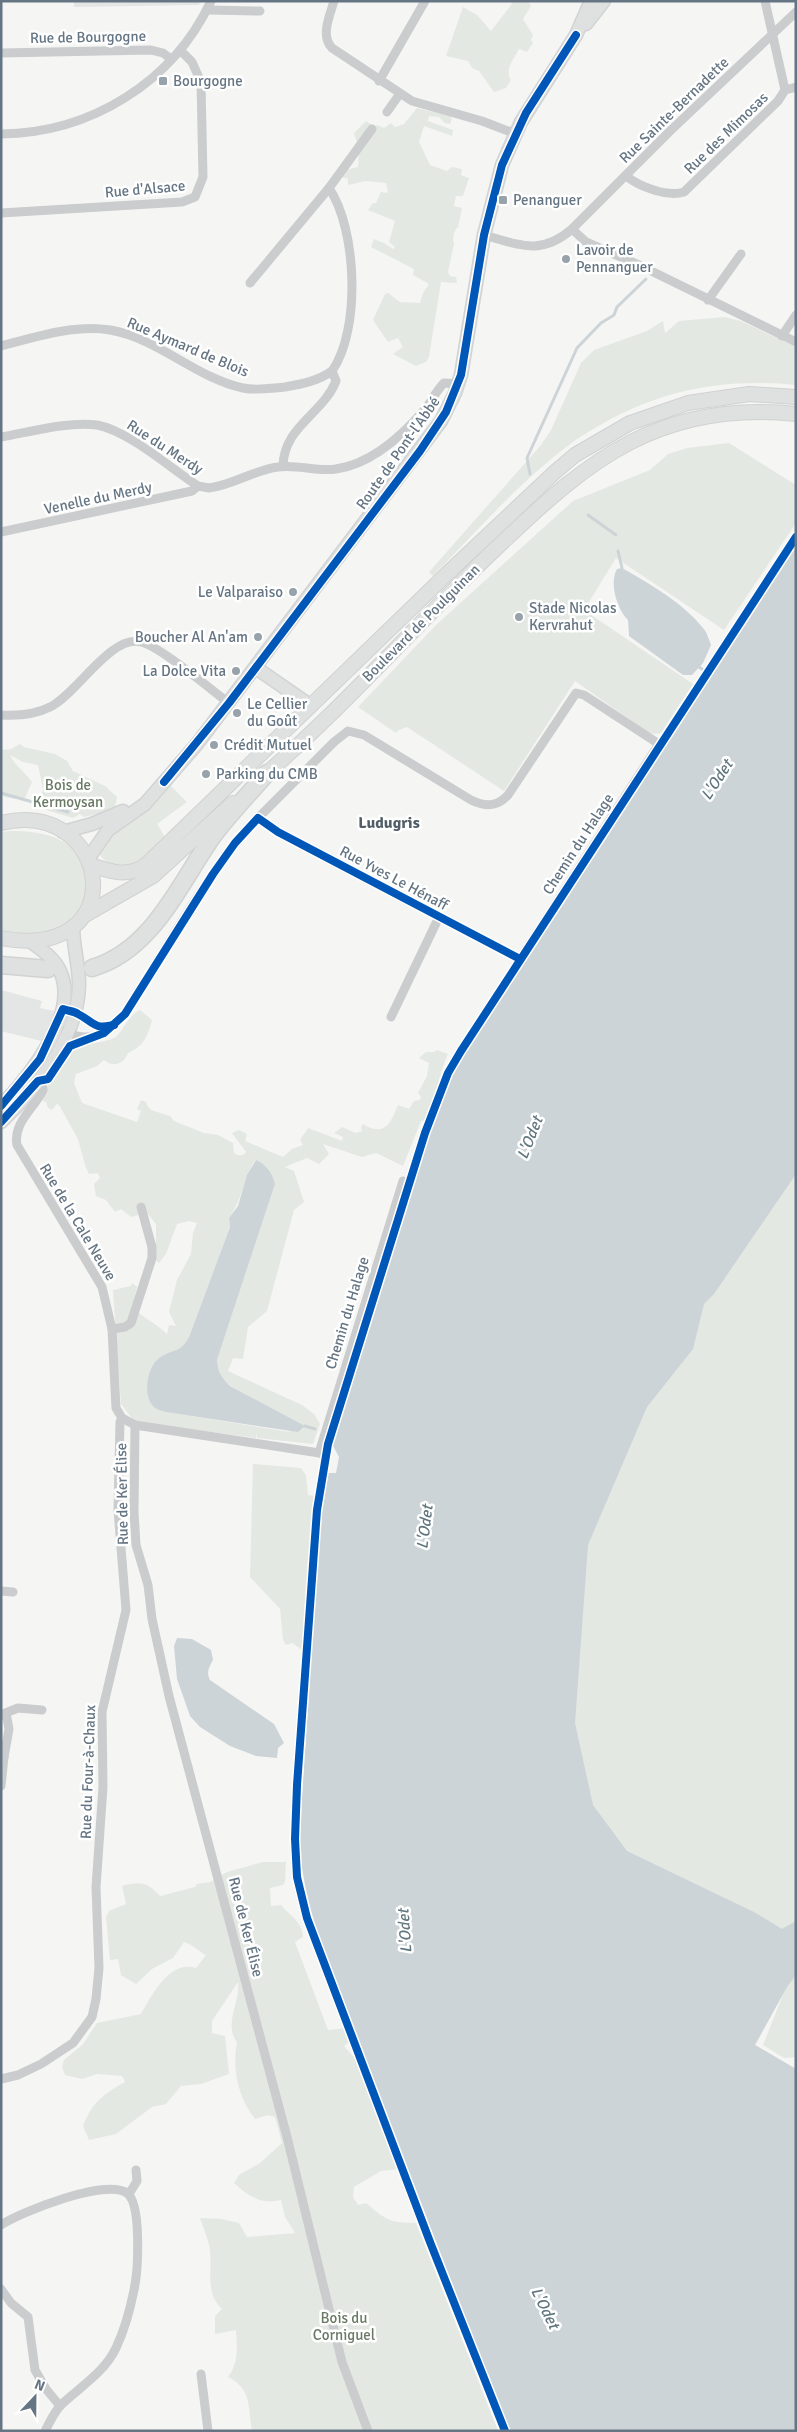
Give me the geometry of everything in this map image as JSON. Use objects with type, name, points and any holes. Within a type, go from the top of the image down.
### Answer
[{"type":"highway","points":[[92,968],[121,956],[144,936],[220,826],[267,773]]},
{"type":"highway","points":[[1,965],[48,969]]},
{"type":"main road","name":"Route de Pont-l'Abbé","points":[[576,35],[591,1]]},
{"type":"main road","name":"Route de Pont-l'Abbé","points":[[90,862],[108,830],[145,804],[229,703],[433,432],[446,412],[458,384],[466,354],[484,235],[497,180],[516,134],[531,105],[576,35],[604,1]]},
{"type":"main road","name":"Boulevard de Poulguinan","points":[[90,862],[118,873],[130,872],[141,868],[555,472],[602,438],[649,415],[688,403],[749,394],[796,397]]},
{"type":"main road","name":"Boulevard de Poulguinan","points":[[85,915],[153,876],[337,707],[476,566],[541,507],[609,454],[666,427],[700,418],[735,412],[796,414]]},
{"type":"main road","points":[[256,668],[311,706]]},
{"type":"main road","name":"Route de Pont-l'Abbé","points":[[63,832],[114,816],[164,782]]},
{"type":"main road","points":[[1,823],[18,820],[36,822],[63,832],[78,844],[90,862],[94,874],[94,891],[85,915],[73,926],[51,938],[31,942],[1,938]]},
{"type":"main road","points":[[1,1122],[68,1034],[74,1013],[79,979],[73,926]]},
{"type":"main road","points":[[31,942],[47,954],[60,971],[65,991],[74,1013]]},
{"type":"main road","points":[[1,1106],[32,1079],[40,1058],[56,1028],[74,1013]]},
{"type":"street","points":[[1,134],[49,130],[98,113],[135,93],[172,59],[194,34],[212,1]]},
{"type":"street","points":[[334,1],[327,30],[328,44],[400,95],[425,106],[482,121],[516,134]]},
{"type":"street","points":[[380,81],[425,1]]},
{"type":"street","name":"Rue des Mimosas","points":[[765,1],[785,90]]},
{"type":"street","points":[[207,10],[260,11]]},
{"type":"street","name":"Rue Sainte-Bernadette","points":[[484,235],[535,247],[558,240],[572,229],[796,12]]},
{"type":"street","name":"Rue de Bourgogne","points":[[1,52],[151,50],[164,53],[172,59]]},
{"type":"street","name":"Rue d'Alsace","points":[[1,213],[182,202],[195,197],[203,177],[202,82],[192,62],[180,50]]},
{"type":"street","name":"Rue des Mimosas","points":[[626,176],[642,186],[673,193],[684,192],[778,101],[785,90],[796,87]]},
{"type":"street","points":[[386,112],[400,95]]},
{"type":"street","points":[[250,283],[329,188],[372,129]]},
{"type":"street","points":[[283,466],[284,455],[291,438],[335,385],[336,378],[332,371],[340,354],[347,327],[352,275],[350,252],[337,200],[329,188]]},
{"type":"street","points":[[572,229],[586,242],[639,265],[796,342]]},
{"type":"street","points":[[708,300],[740,254]]},
{"type":"street","points":[[782,336],[796,315]]},
{"type":"street","name":"Rue Aymard de Blois","points":[[1,346],[81,329],[101,329],[135,337],[206,373],[241,388],[267,389],[299,384],[317,380],[332,371]]},
{"type":"street","name":"Rue du Merdy","points":[[1,437],[87,424],[109,428],[126,437],[198,486],[215,488],[283,466],[328,470],[343,468],[359,462],[381,450],[400,435],[425,409],[444,383],[458,384]]},
{"type":"street","name":"Venelle du Merdy","points":[[1,532],[192,491],[198,486]]},
{"type":"street","points":[[1,715],[25,714],[50,707],[78,684],[112,650],[123,643],[133,641],[139,641],[154,648],[229,703]]},
{"type":"street","name":"Chemin du Halage","points":[[258,818],[328,748],[348,732],[364,734],[471,800],[489,806],[497,803],[508,795],[576,693],[584,695],[659,744],[520,959]]},
{"type":"street","points":[[56,1028],[81,1038],[94,1037],[114,1025],[130,1006],[213,874],[235,843],[258,818]]},
{"type":"street","name":"Rue Yves Le Hénaff","points":[[258,818],[278,832],[520,959]]},
{"type":"street","points":[[391,1017],[440,917]]},
{"type":"street","points":[[74,1013],[94,1026],[114,1025]]},
{"type":"street","name":"Rue de la Cale Neuve","points":[[32,1079],[43,1090],[20,1124],[16,1134],[18,1145],[99,1280],[108,1306],[112,1329],[115,1400],[122,1418]]},
{"type":"street","name":"Chemin du Halage","points":[[135,1425],[323,1453],[329,1416],[403,1182]]},
{"type":"street","points":[[112,1329],[125,1327],[131,1322],[152,1258],[152,1247],[141,1206]]},
{"type":"street","points":[[318,1419],[329,1416]]},
{"type":"street","points":[[122,1418],[135,1425]]},
{"type":"street","name":"Rue du Four-à-Chaux","points":[[1,2079],[23,2073],[41,2064],[72,2042],[92,2017],[96,1999],[99,1968],[96,1887],[103,1787],[102,1712],[126,1610],[118,1510],[120,1422],[122,1418]]},
{"type":"street","name":"Rue de Ker Élise","points":[[135,1425],[134,1512],[136,1545],[150,1594],[152,1618],[170,1696],[287,2137],[342,2362],[368,2431]]},
{"type":"street","points":[[1,1591],[13,1592]]},
{"type":"street","points":[[2,1714],[18,1708],[42,1710]]},
{"type":"street","points":[[1,1786],[3,1756],[9,1729],[7,1718],[2,1714]]},
{"type":"street","points":[[129,2194],[137,2181],[136,2170]]},
{"type":"street","points":[[1,2226],[30,2211],[86,2193],[113,2189],[129,2194],[134,2205],[137,2265],[135,2287],[126,2322],[115,2350],[99,2373],[60,2406],[45,2431]]},
{"type":"street","points":[[1,2289],[11,2303],[28,2317],[35,2370],[46,2389],[60,2406]]},
{"type":"street","points":[[201,2374],[208,2431]]},
{"type":"shaded area","points":[[74,1],[201,1],[199,5],[74,7]]},
{"type":"shaded area","points":[[1,990],[42,1001],[40,1008],[54,1011],[51,1023],[41,1041],[1,1031]]},
{"type":"green space","points":[[514,1],[528,1],[531,6],[523,19],[533,35],[531,40],[533,43],[527,52],[519,49],[509,68],[511,80],[506,88],[494,92],[479,71],[472,68],[468,61],[446,56],[463,7],[477,15],[491,31]]},
{"type":"green space","points":[[417,108],[450,116],[452,119],[450,124],[445,123],[439,117],[429,116],[428,121],[453,130],[452,136],[424,126],[419,142],[430,165],[447,171],[452,167],[462,169],[461,175],[469,178],[463,196],[456,196],[454,206],[462,208],[458,227],[455,230],[448,272],[450,276],[456,277],[457,283],[441,282],[429,357],[426,362],[416,366],[393,354],[403,347],[398,338],[388,342],[373,320],[385,294],[388,293],[400,302],[420,303],[423,293],[429,284],[413,275],[414,269],[371,247],[374,239],[393,249],[395,247],[389,242],[395,221],[368,210],[373,203],[376,203],[381,192],[388,193],[386,183],[365,181],[348,185],[348,179],[342,177],[346,170],[358,167],[359,149],[354,133],[366,121],[375,127],[377,125],[384,128],[391,123],[395,127],[404,124]]},
{"type":"green space","points":[[725,317],[741,321],[796,347],[796,385],[745,383],[720,385],[672,394],[625,412],[583,435],[554,457],[500,506],[433,576],[429,572],[541,445],[551,430],[581,363],[594,350],[647,331],[663,321],[665,333],[679,321]]},
{"type":"green space","name":"Stade Nicolas Kervrahut","points":[[729,443],[796,485],[796,523],[724,630],[616,558],[584,610],[693,684],[661,733],[647,732],[575,681],[504,791],[407,727],[396,733],[358,707],[436,625],[573,501],[650,470],[668,454],[687,448]]},
{"type":"green space","points":[[796,712],[796,2057],[784,2058],[763,2045],[784,1992],[755,2045],[796,2069],[796,2431],[434,1934]]},
{"type":"green space","name":"Bois de Kermoysan","points":[[20,744],[24,747],[55,754],[67,761],[73,771],[105,786],[117,797],[115,807],[105,812],[84,817],[80,814],[73,818],[46,810],[39,805],[43,789],[38,765],[23,762],[10,755],[32,782],[24,800],[4,797],[1,784],[1,750],[11,749]]},
{"type":"green space","points":[[171,786],[187,802],[157,824],[165,837],[151,851],[135,862],[126,866],[108,863],[100,855],[100,847],[106,838]]},
{"type":"green space","points":[[23,831],[56,838],[70,846],[81,862],[86,881],[83,900],[73,917],[57,929],[30,934],[1,930],[1,832]]},
{"type":"green space","points":[[140,1010],[152,1020],[142,1044],[128,1053],[124,1060],[118,1064],[111,1064],[104,1060],[97,1066],[76,1074],[74,1083],[82,1103],[137,1122],[141,1111],[137,1109],[141,1100],[146,1102],[151,1110],[170,1116],[174,1121],[204,1133],[218,1135],[233,1143],[234,1153],[237,1155],[243,1155],[246,1152],[232,1133],[239,1130],[247,1134],[245,1141],[283,1157],[292,1149],[303,1145],[300,1140],[308,1128],[342,1141],[343,1137],[334,1133],[342,1127],[356,1133],[362,1131],[361,1127],[363,1124],[371,1128],[382,1129],[390,1122],[398,1105],[409,1109],[414,1101],[420,1100],[421,1097],[418,1093],[427,1076],[429,1063],[419,1058],[426,1052],[437,1050],[448,1054],[427,1120],[421,1121],[403,1166],[376,1153],[362,1157],[323,1144],[329,1154],[319,1164],[307,1158],[285,1167],[294,1171],[304,1202],[294,1210],[267,1311],[248,1327],[243,1359],[233,1358],[228,1371],[302,1405],[314,1414],[320,1424],[313,1444],[257,1438],[256,1432],[256,1438],[143,1423],[134,1421],[121,1404],[113,1290],[131,1286],[132,1283],[137,1287],[132,1307],[167,1334],[169,1325],[176,1326],[169,1312],[177,1280],[191,1254],[193,1233],[197,1223],[189,1221],[177,1224],[166,1254],[159,1263],[156,1260],[156,1224],[143,1208],[138,1215],[131,1217],[121,1209],[115,1212],[106,1200],[96,1196],[94,1184],[100,1178],[98,1173],[89,1174],[78,1139],[59,1105],[57,1104],[52,1110],[43,1101],[59,1061],[70,1049],[114,1038],[135,1013]],"holes":[[[255,1160],[268,1170],[275,1184],[217,1360],[219,1370],[226,1382],[258,1402],[290,1432],[165,1412],[153,1403],[148,1390],[147,1382],[156,1361],[160,1357],[181,1348],[189,1337],[230,1227],[229,1218],[237,1204]]]},
{"type":"green space","points":[[253,1464],[301,1468],[306,1475],[308,1495],[315,1496],[304,1651],[292,1643],[286,1645],[283,1640],[280,1609],[250,1577]]},
{"type":"green space","name":"Bois du Corniguel","points":[[263,1862],[286,1862],[285,1882],[283,1885],[270,1888],[271,1906],[281,1905],[301,1927],[303,1937],[295,1942],[328,2030],[346,2028],[350,2033],[349,2042],[344,2046],[362,2067],[400,2169],[381,2171],[354,2187],[353,2197],[358,2205],[366,2203],[389,2219],[416,2223],[498,2431],[252,2431],[248,2400],[245,2393],[236,2382],[228,2377],[236,2360],[236,2330],[215,2334],[215,2316],[222,2309],[216,2302],[211,2287],[209,2245],[200,2218],[222,2219],[239,2223],[247,2237],[295,2233],[285,2217],[281,2200],[267,2201],[255,2198],[244,2192],[234,2183],[239,2175],[260,2163],[282,2143],[275,2117],[268,2115],[255,2119],[244,2102],[238,2083],[235,2063],[237,2042],[233,2035],[232,2020],[238,1982],[212,2021],[212,2033],[225,2036],[229,2074],[201,2084],[181,2086],[166,2104],[152,2107],[116,2134],[89,2140],[83,2126],[95,2105],[125,2082],[122,2076],[97,2074],[82,2079],[65,2075],[62,2067],[64,2060],[83,2044],[97,2023],[141,2014],[162,1981],[178,1969],[186,1967],[196,1968],[206,1955],[184,1942],[173,1958],[152,1969],[136,1984],[121,1975],[118,1959],[110,1960],[106,1917],[109,1911],[126,1904],[122,1886],[134,1883],[147,1885],[160,1896],[195,1887],[197,1884],[210,1882],[227,1872]]},
{"type":"water","name":"L'Odet","points":[[796,545],[796,1174],[714,1294],[704,1304],[693,1349],[647,1407],[588,1545],[575,1723],[593,1805],[627,1851],[756,1913],[782,1929],[796,1921],[796,1975],[787,1987],[755,2045],[796,2069],[796,2431],[509,2431],[324,1951],[311,1912],[305,1886],[299,1845],[321,1501],[326,1473],[336,1473],[339,1457],[331,1442],[429,1134],[452,1072],[663,743]]},
{"type":"water","points":[[622,568],[676,602],[695,619],[707,634],[711,645],[703,663],[692,675],[683,675],[629,636],[628,620],[618,603],[614,588],[617,569]]},
{"type":"water","points":[[256,1160],[268,1170],[275,1184],[217,1364],[224,1380],[230,1386],[305,1426],[298,1432],[165,1412],[153,1406],[148,1394],[149,1374],[155,1362],[164,1355],[179,1349],[189,1337],[230,1227],[229,1218],[238,1206],[247,1175]]},
{"type":"water","points":[[177,1638],[192,1639],[211,1650],[213,1660],[208,1672],[210,1680],[274,1724],[284,1743],[278,1748],[277,1758],[256,1756],[230,1746],[200,1727],[190,1716],[177,1679],[174,1646]]},
{"type":"waterway","points":[[530,474],[527,458],[577,348],[601,323],[614,315],[617,307],[646,279]]},
{"type":"waterway","points":[[588,515],[616,535]]},
{"type":"waterway","points":[[618,551],[622,568]]},
{"type":"waterway","points":[[1,793],[68,812]]},
{"type":"waterway","points":[[305,1426],[315,1429]]},
{"type":"cycle path","points":[[164,782],[229,703],[420,451],[446,412],[461,375],[484,235],[502,165],[526,113],[576,35]]},
{"type":"cycle path","points":[[505,2431],[430,2242],[307,1918],[297,1877],[295,1839],[297,1785],[317,1510],[328,1444],[425,1133],[448,1073],[796,537]]},
{"type":"cycle path","points":[[1,1122],[38,1081],[48,1079],[70,1046],[104,1033],[125,1014],[213,874],[235,843],[258,818],[278,832],[520,959]]},
{"type":"cycle path","points":[[1,1106],[40,1059],[63,1009],[76,1013],[98,1026],[114,1025]]},
{"type":"place","name":"Bourgogne","points":[[163,81]]},
{"type":"place","name":"Penanguer","points":[[503,200]]},
{"type":"place","name":"Lavoir de Pennanguer","points":[[566,259]]},
{"type":"place","name":"Le Valparaiso","points":[[293,592]]},
{"type":"place","name":"Stade Nicolas Kervrahut","points":[[519,617]]},
{"type":"place","name":"Boucher Al An'am","points":[[258,637]]},
{"type":"place","name":"La Dolce Vita","points":[[236,671]]},
{"type":"place","name":"Le Cellier du Goût","points":[[237,713]]},
{"type":"place","name":"Crédit Mutuel","points":[[214,745]]},
{"type":"place","name":"Parking du CMB","points":[[206,774]]},
{"type":"district","name":"Ludugris","points":[[389,823]]}]
